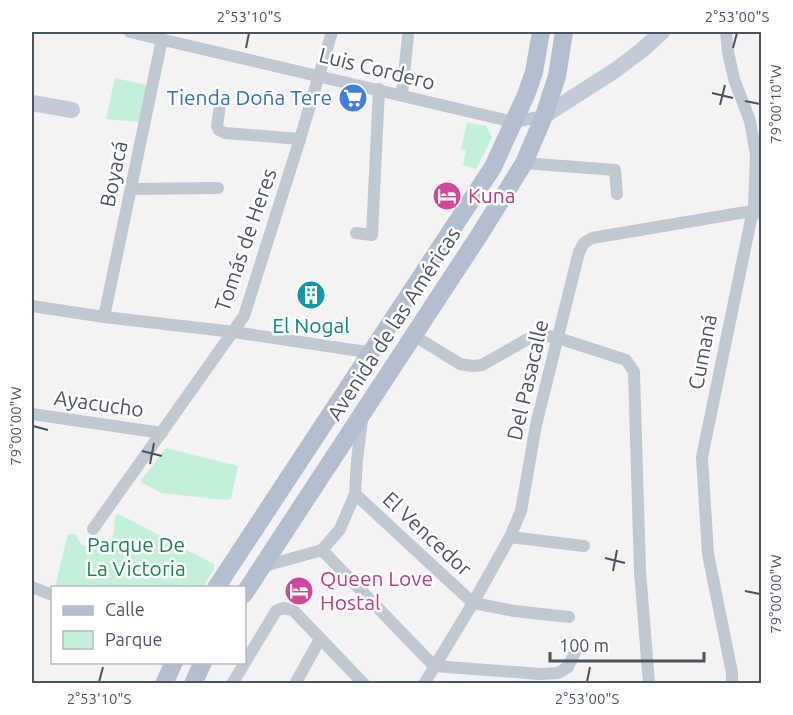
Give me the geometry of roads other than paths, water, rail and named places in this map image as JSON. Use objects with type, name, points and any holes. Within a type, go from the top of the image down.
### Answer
[{"type":"main road","name":"Avenida de las Américas","points":[[217,586],[494,167],[534,72],[541,32]]},
{"type":"main road","name":"Avenida de las Américas","points":[[246,591],[524,163],[544,116],[557,76],[564,32]]},
{"type":"main road","points":[[164,684],[174,664]]},
{"type":"main road","points":[[193,684],[203,664]]},
{"type":"street","name":"Luis Cordero","points":[[130,32],[319,74],[514,122],[544,116]]},
{"type":"street","name":"Tomás de Heres","points":[[93,529],[244,316],[332,32]]},
{"type":"street","points":[[544,116],[617,69],[662,32]]},
{"type":"street","name":"Cumaná","points":[[726,32],[730,61],[750,121],[756,155],[754,205],[757,212],[702,457],[708,554],[732,673],[732,684]]},
{"type":"street","points":[[402,94],[408,36]]},
{"type":"street","name":"Boyacá","points":[[104,317],[162,39]]},
{"type":"street","points":[[356,232],[372,235],[378,89]]},
{"type":"street","points":[[32,103],[72,110]]},
{"type":"street","points":[[220,105],[217,126],[225,133],[300,139]]},
{"type":"street","points":[[524,163],[615,170],[617,194]]},
{"type":"street","points":[[131,189],[218,188]]},
{"type":"street","name":"Del Pasacalle","points":[[424,684],[473,603],[510,537],[521,511],[536,425],[579,252],[584,243],[592,238],[757,212]]},
{"type":"street","points":[[32,309],[234,332],[373,353]]},
{"type":"street","points":[[413,335],[460,364],[473,366],[482,365],[525,340],[541,335],[558,338],[626,360],[634,372],[640,571],[649,684]]},
{"type":"street","points":[[261,567],[322,550],[340,529],[355,494],[359,437],[364,409]]},
{"type":"street","name":"Ayacucho","points":[[32,414],[162,433]]},
{"type":"street","name":"El Vencedor","points":[[355,494],[473,603]]},
{"type":"street","points":[[510,537],[584,546]]},
{"type":"street","points":[[322,550],[434,666],[540,674],[558,673],[568,667],[575,652]]},
{"type":"street","points":[[32,587],[51,595]]},
{"type":"street","points":[[473,603],[569,617]]},
{"type":"street","points":[[246,661],[276,611],[283,608],[293,610],[364,684]]},
{"type":"street","points":[[295,684],[320,639]]},
{"type":"street","points":[[160,664],[164,684]]},
{"type":"street","points":[[232,684],[244,664]]},
{"type":"place","name":"Tienda Doña Tere","points":[[353,98]]},
{"type":"place","name":"Kuna","points":[[447,196]]},
{"type":"place","name":"El Nogal","points":[[311,295]]},
{"type":"place","name":"Queen Love Hostal","points":[[299,591]]},
{"type":"park label","name":"Parque De La Victoria","points":[[136,557]]}]
